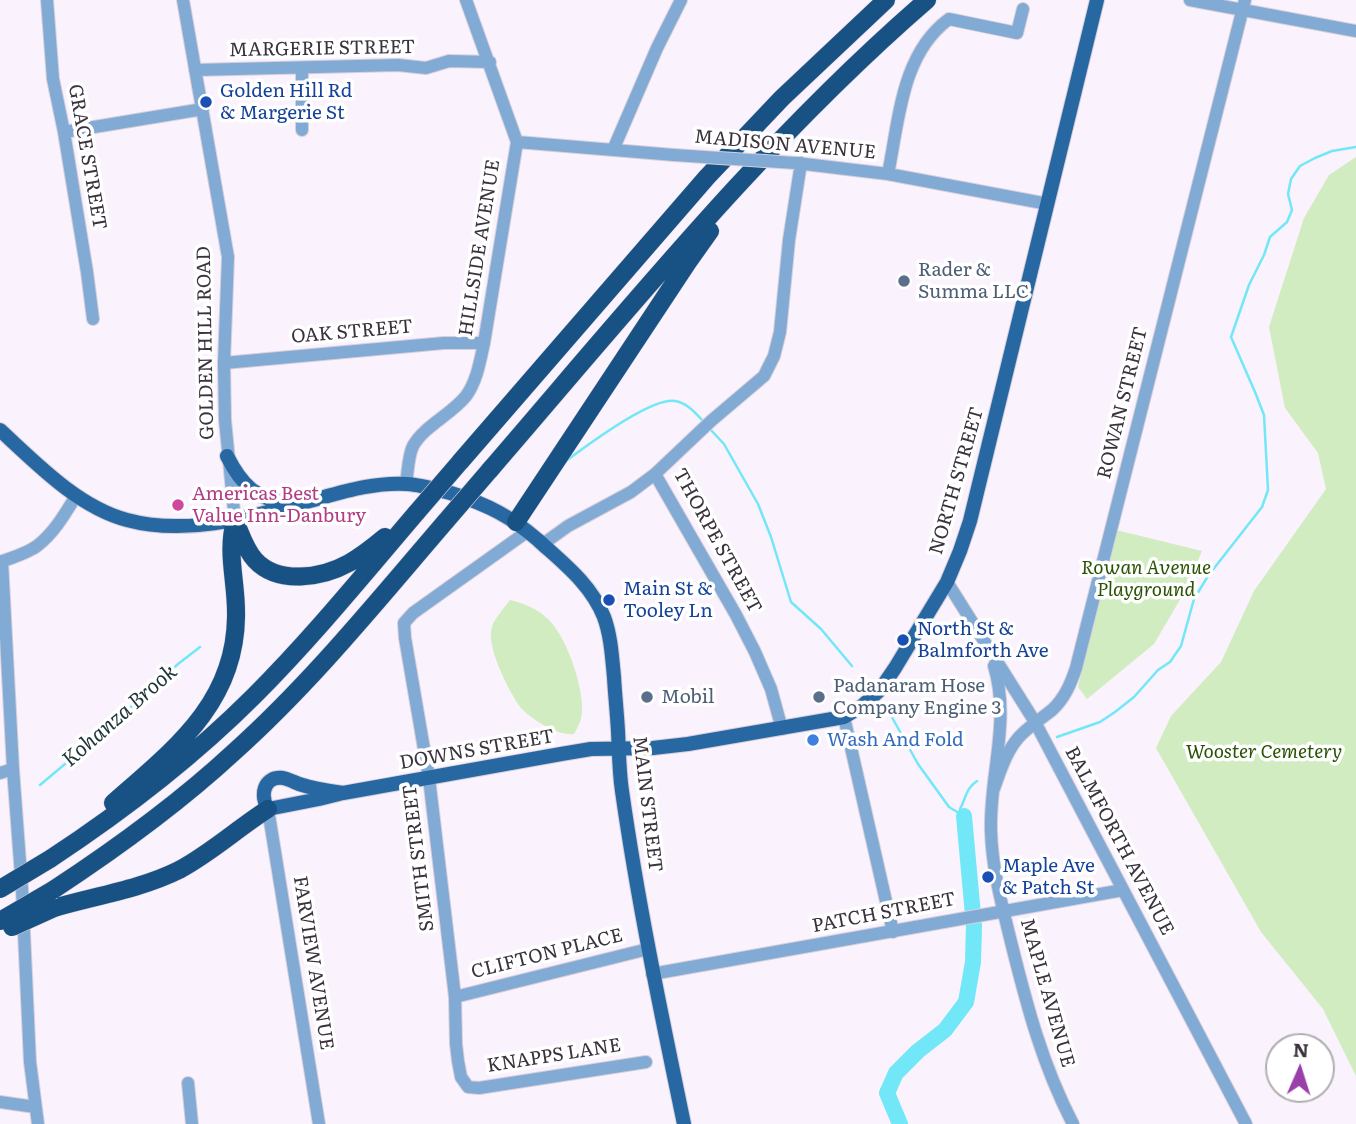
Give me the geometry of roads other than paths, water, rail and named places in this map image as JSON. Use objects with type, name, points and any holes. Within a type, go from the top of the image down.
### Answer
[{"type":"highway","points":[[0,888],[50,859],[139,797],[180,764],[253,697],[312,634],[707,177],[800,80],[886,0]]},
{"type":"highway","points":[[0,933],[36,915],[105,856],[157,818],[236,751],[307,680],[728,195],[803,116],[927,0]]},
{"type":"highway","points":[[522,527],[688,262],[715,224],[803,116]]},
{"type":"highway","points":[[235,520],[253,559],[274,573],[303,576],[328,572],[351,562],[417,512]]},
{"type":"highway","points":[[50,859],[177,746],[213,701],[229,667],[236,631],[237,612],[230,554],[235,520]]},
{"type":"highway","points":[[0,921],[54,899],[139,885],[176,871],[268,809]]},
{"type":"main road","name":"NORTH STREET","points":[[617,750],[688,744],[844,717],[862,706],[888,679],[947,582],[970,521],[1097,0]]},
{"type":"main road","name":"MAIN STREET","points":[[0,430],[76,496],[127,520],[174,525],[235,520],[347,491],[376,485],[406,484],[432,488],[498,510],[542,544],[585,584],[604,618],[611,646],[621,789],[652,974],[684,1124]]},
{"type":"main road","points":[[228,456],[242,482],[258,494],[282,502],[306,502]]},
{"type":"main road","name":"DOWNS STREET","points":[[343,793],[276,778],[269,782],[262,795],[268,809],[571,752],[591,749],[617,750]]},
{"type":"street","name":"GRACE STREET","points":[[47,0],[53,79],[64,132],[93,319]]},
{"type":"street","name":"GOLDEN HILL ROAD","points":[[183,0],[228,257],[223,363],[225,420],[235,520]]},
{"type":"street","name":"HILLSIDE AVENUE","points":[[406,484],[413,446],[467,395],[477,376],[517,142],[466,0]]},
{"type":"street","points":[[613,150],[681,0]]},
{"type":"street","points":[[1191,0],[1244,5],[1356,31]]},
{"type":"street","name":"ROWAN STREET","points":[[993,791],[1005,757],[1017,739],[1054,709],[1068,690],[1076,668],[1244,5]]},
{"type":"street","points":[[888,174],[909,74],[927,40],[949,19],[1017,33],[1023,9]]},
{"type":"street","name":"MARGERIE STREET","points":[[195,70],[398,65],[426,68],[449,61],[490,62]]},
{"type":"street","points":[[302,68],[302,130]]},
{"type":"street","points":[[64,132],[202,109]]},
{"type":"street","name":"MADISON AVENUE","points":[[517,142],[798,163],[888,174],[1048,204]]},
{"type":"street","name":"THORPE STREET","points":[[782,729],[771,689],[755,652],[655,474],[705,426],[764,376],[774,356],[780,332],[798,163]]},
{"type":"street","name":"OAK STREET","points":[[223,363],[444,343],[484,343]]},
{"type":"street","points":[[542,544],[568,526],[631,492],[655,474]]},
{"type":"street","points":[[38,1124],[30,1062],[22,889],[4,671],[1,561],[35,548],[65,515],[76,496]]},
{"type":"street","name":"SMITH STREET","points":[[468,1087],[461,1077],[458,1060],[455,997],[429,778],[404,623],[522,527]]},
{"type":"street","name":"BALMFORTH AVENUE","points":[[947,582],[1035,722],[1246,1124]]},
{"type":"street","name":"ROWAN STREET","points":[[989,650],[1000,696],[1001,718],[991,828],[993,865],[1003,911]]},
{"type":"street","points":[[844,717],[893,932]]},
{"type":"street","points":[[0,773],[13,769]]},
{"type":"street","name":"FARVIEW AVENUE","points":[[268,809],[319,1124]]},
{"type":"street","name":"PATCH STREET","points":[[652,974],[1122,890]]},
{"type":"street","name":"MAPLE AVENUE","points":[[1003,911],[1043,1059],[1073,1124]]},
{"type":"street","name":"CLIFTON PLACE","points":[[455,997],[648,948]]},
{"type":"street","name":"KNAPPS LANE","points":[[468,1087],[646,1062]]},
{"type":"street","points":[[188,1083],[192,1124]]},
{"type":"street","points":[[0,1101],[36,1107]]},
{"type":"waterway","points":[[1057,737],[1100,722],[1134,697],[1158,670],[1170,662],[1181,646],[1194,599],[1208,576],[1262,507],[1268,490],[1264,415],[1231,337],[1249,285],[1270,237],[1287,222],[1292,210],[1288,194],[1291,179],[1300,166],[1315,158],[1332,151],[1356,147]]},
{"type":"waterway","name":"Kohanza Brook","points":[[566,461],[619,424],[665,402],[684,404],[705,423]]},
{"type":"waterway","name":"Kohanza Brook","points":[[709,428],[724,444],[758,504],[791,602],[821,629],[852,666]]},
{"type":"waterway","name":"Kohanza Brook","points":[[40,785],[200,647]]},
{"type":"waterway","name":"Kohanza Brook","points":[[884,703],[918,764],[949,807],[964,816]]},
{"type":"waterway","points":[[963,813],[960,809],[967,793],[977,781]]},
{"type":"waterway","points":[[900,1124],[887,1093],[896,1073],[945,1030],[966,1002],[973,962],[974,926],[964,816]]},
{"type":"place","name":"Golden Hill Rd & Margerie St","points":[[206,102]]},
{"type":"place","name":"Rader & Summa LLC","points":[[904,281]]},
{"type":"place","name":"Americas Best Value Inn-Danbury","points":[[178,505]]},
{"type":"place","name":"Main St & Tooley Ln","points":[[609,600]]},
{"type":"place","name":"North St & Balmforth Ave","points":[[903,640]]},
{"type":"place","name":"Mobil","points":[[647,697]]},
{"type":"place","name":"Padanaram Hose Company Engine 3","points":[[819,697]]},
{"type":"place","name":"Wash And Fold","points":[[813,740]]},
{"type":"place","name":"Maple Ave & Patch St","points":[[988,877]]},
{"type":"park label","name":"Rowan Avenue Playground","points":[[1146,579]]},
{"type":"park label","name":"Wooster Cemetery","points":[[1264,752]]}]
